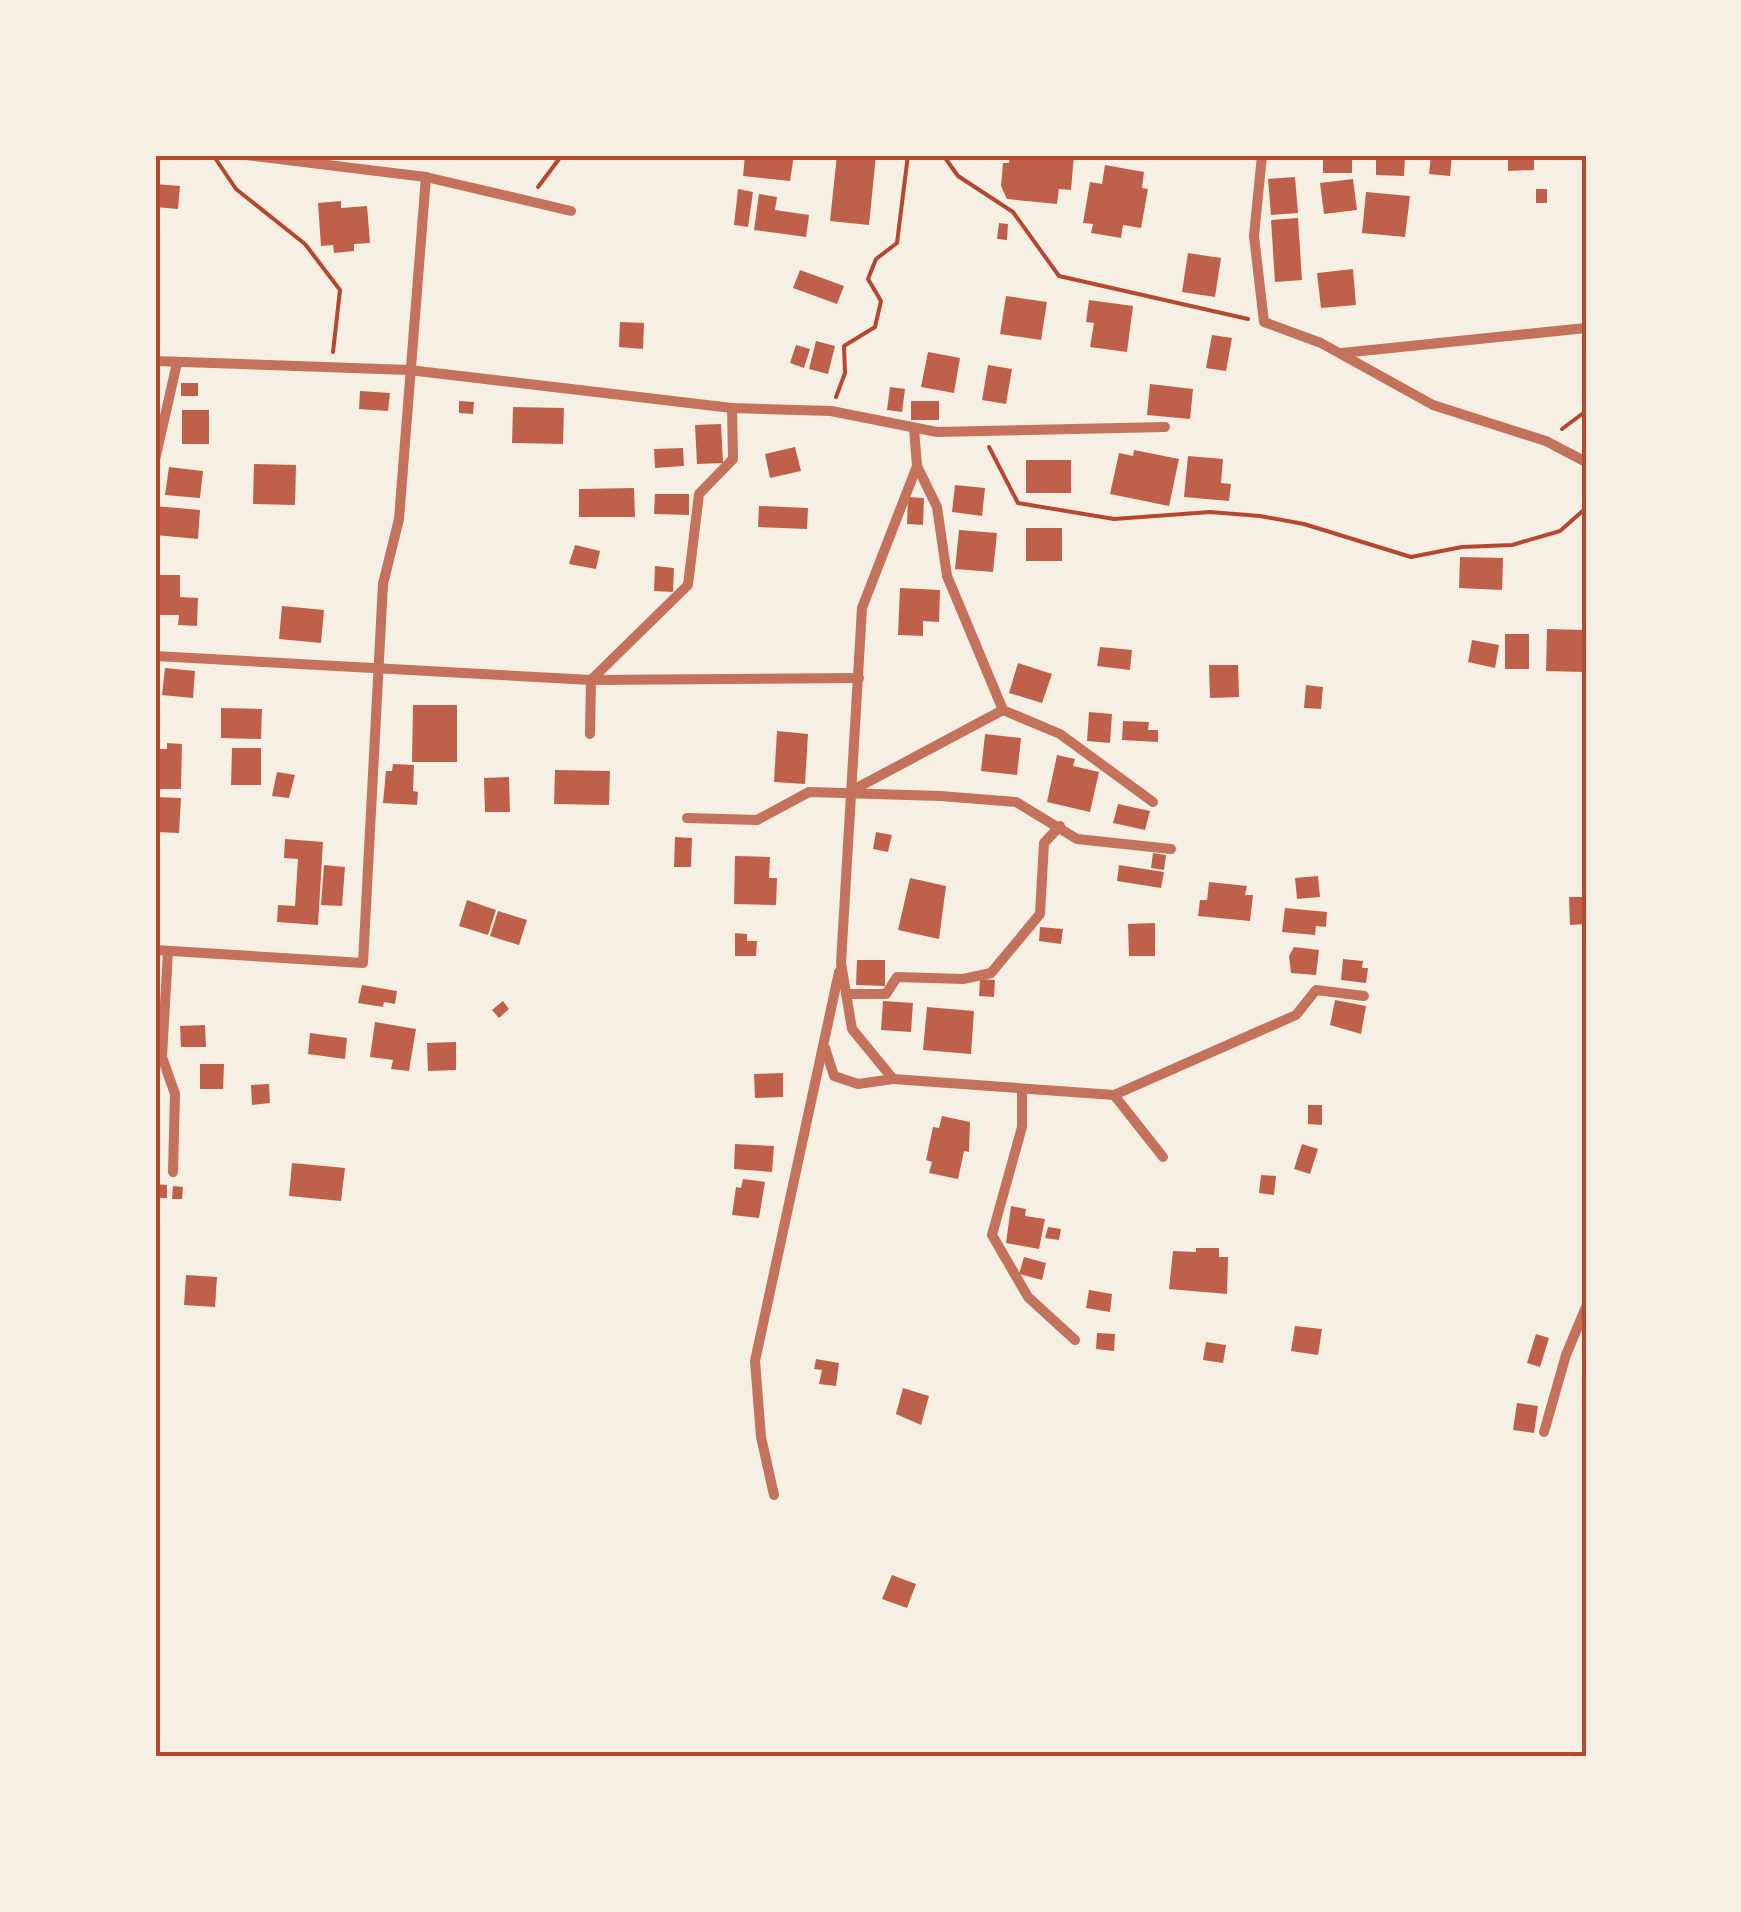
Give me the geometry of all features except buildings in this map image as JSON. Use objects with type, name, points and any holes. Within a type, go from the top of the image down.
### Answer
[{"type":"street","points":[[246,155],[426,177],[571,212]]},
{"type":"street","points":[[1262,155],[1254,236],[1264,322],[1341,353],[1433,404],[1546,441],[1586,462]]},
{"type":"street","points":[[155,950],[363,964],[383,584],[399,520],[426,177]]},
{"type":"street","points":[[1341,353],[1586,328]]},
{"type":"street","points":[[155,362],[410,370],[732,408],[831,411],[914,430],[1165,427]]},
{"type":"street","points":[[155,460],[177,362]]},
{"type":"street","points":[[590,734],[591,680],[688,585],[699,494],[733,459],[732,408]]},
{"type":"street","points":[[914,430],[917,466],[936,507],[947,576],[1003,710],[1060,734],[1152,802]]},
{"type":"street","points":[[774,1495],[761,1437],[755,1361],[841,963],[862,608],[917,466]]},
{"type":"street","points":[[155,656],[379,665],[591,680],[859,678]]},
{"type":"street","points":[[850,792],[1003,710]]},
{"type":"street","points":[[688,818],[757,820],[810,792],[1016,802],[1077,838],[1172,848]]},
{"type":"street","points":[[846,994],[886,994],[897,977],[963,979],[991,973],[1040,914],[1044,843],[1060,826]]},
{"type":"street","points":[[168,951],[162,1057],[175,1094],[173,1172]]},
{"type":"street","points":[[841,963],[852,1029],[893,1079]]},
{"type":"street","points":[[825,1047],[834,1076],[858,1084],[893,1079],[1114,1096],[1296,1015],[1316,990],[1364,996]]},
{"type":"street","points":[[1022,1090],[1022,1127],[992,1235],[1028,1297],[1074,1340]]},
{"type":"street","points":[[1114,1096],[1163,1157]]},
{"type":"street","points":[[1544,1432],[1586,1306]]},
{"type":"path","points":[[213,155],[236,189],[305,244],[340,290],[331,366]]},
{"type":"path","points":[[527,201],[562,155]]},
{"type":"path","points":[[831,411],[846,373],[844,346],[875,327],[881,301],[868,279],[876,259],[897,244],[908,155]]},
{"type":"path","points":[[943,155],[958,176],[1013,212],[1058,276],[1179,307],[1264,322]]},
{"type":"path","points":[[1546,441],[1586,411]]},
{"type":"path","points":[[983,431],[1001,477],[1018,503],[1114,520],[1210,512],[1260,516],[1304,524],[1411,557],[1462,547],[1512,546],[1560,531],[1586,508]]}]
